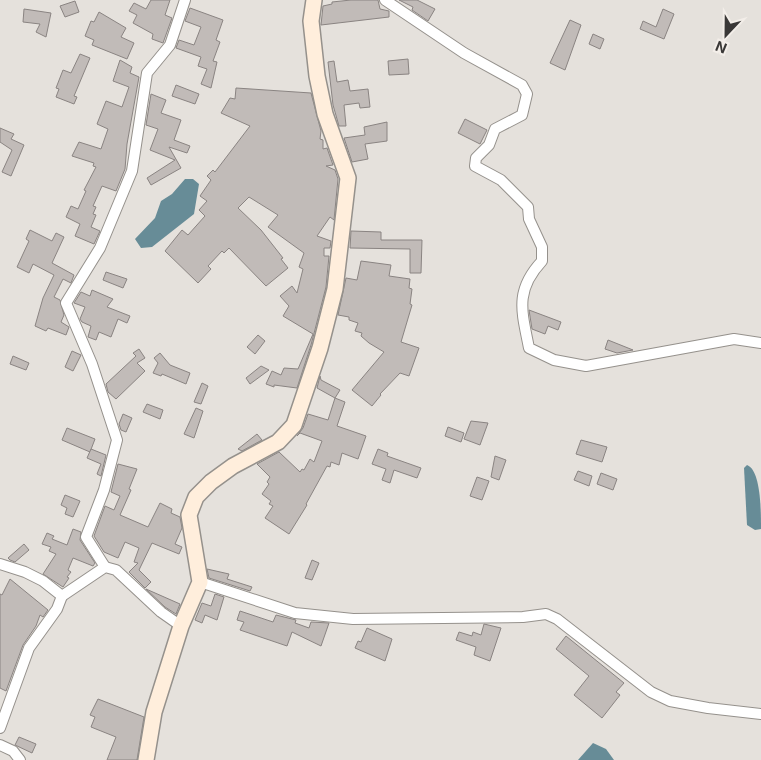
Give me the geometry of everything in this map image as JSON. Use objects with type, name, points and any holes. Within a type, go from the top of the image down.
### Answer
[{"type":"street","points":[[181,626],[161,612],[116,570],[105,567],[86,537],[104,490],[117,440],[92,364],[66,303],[100,248],[132,171],[147,73],[170,45],[185,0]]},
{"type":"street","points":[[146,760],[154,712],[181,626],[200,582],[189,515],[196,497],[233,466],[278,442],[294,425],[320,348],[335,289],[348,178],[325,114],[317,76],[311,21],[314,0]]},
{"type":"street","points":[[385,0],[464,53],[522,85],[527,94],[522,115],[495,129],[489,145],[476,158],[475,166],[500,180],[528,207],[529,220],[542,246],[542,261],[532,272],[525,285],[524,295],[520,304],[530,348],[554,360],[586,366],[734,339],[761,343]]},
{"type":"street","points":[[0,564],[25,572],[43,581],[62,596]]},
{"type":"street","points":[[0,728],[29,648],[57,609],[62,596],[105,567]]},
{"type":"street","points":[[200,582],[295,613],[343,618],[493,617],[546,614],[557,619],[651,692],[670,701],[708,708],[761,714]]},
{"type":"street","points":[[0,745],[13,751],[20,760]]},
{"type":"water","points":[[185,179],[193,179],[199,184],[194,214],[152,247],[141,248],[135,239],[155,218],[161,201],[172,194]]},
{"type":"water","points":[[747,465],[752,468],[758,483],[761,529],[755,530],[747,525],[744,468]]},
{"type":"water","points":[[593,743],[606,749],[614,760],[578,760]]},
{"type":"building","points":[[151,0],[170,0],[165,15],[172,18],[163,43],[152,39],[153,34],[133,23],[137,15],[129,11],[134,3],[146,9]]},
{"type":"building","points":[[378,0],[380,9],[389,11],[389,17],[321,25],[323,6],[332,4],[332,2]]},
{"type":"building","points":[[399,0],[417,0],[435,9],[428,21],[412,10],[413,7]]},
{"type":"building","points":[[75,1],[79,12],[65,17],[60,6]]},
{"type":"building","points":[[190,8],[223,20],[216,40],[220,42],[213,61],[217,62],[211,88],[201,84],[207,69],[198,66],[201,57],[176,48],[179,40],[194,45],[201,27],[185,21]]},
{"type":"building","points":[[24,9],[51,13],[46,37],[36,32],[40,24],[23,22]]},
{"type":"building","points":[[663,9],[674,14],[664,39],[640,29],[643,21],[656,27]]},
{"type":"building","points":[[99,12],[126,28],[121,37],[134,43],[127,59],[92,45],[94,40],[85,36],[91,21],[94,22]]},
{"type":"building","points":[[570,20],[581,25],[565,70],[550,63]]},
{"type":"building","points":[[593,34],[604,39],[600,49],[589,44]]},
{"type":"building","points":[[80,54],[90,58],[74,96],[77,97],[74,104],[56,97],[59,89],[56,88],[63,70],[71,73]]},
{"type":"building","points":[[408,59],[409,74],[389,75],[388,61]]},
{"type":"building","points":[[120,60],[132,67],[130,73],[139,77],[127,144],[125,169],[116,191],[102,186],[93,206],[96,207],[93,214],[96,215],[91,227],[100,231],[94,244],[75,236],[80,224],[66,217],[71,206],[78,209],[86,191],[84,190],[96,167],[93,166],[94,163],[72,156],[79,142],[101,149],[108,129],[97,124],[106,101],[122,107],[129,87],[113,81]]},
{"type":"building","points":[[334,61],[337,82],[348,80],[350,91],[368,89],[370,107],[360,108],[359,103],[344,105],[346,126],[339,126],[333,105],[328,62]]},
{"type":"building","points":[[176,85],[199,94],[195,104],[172,96]]},
{"type":"building","points":[[236,88],[311,93],[321,131],[320,139],[323,140],[323,149],[327,148],[333,165],[326,166],[335,170],[338,179],[334,220],[330,217],[317,236],[331,241],[330,248],[324,248],[324,256],[329,256],[326,287],[311,345],[297,388],[274,385],[274,387],[266,384],[272,371],[281,375],[284,368],[298,369],[313,334],[283,316],[289,306],[280,296],[292,286],[297,293],[303,269],[299,267],[304,253],[268,227],[278,215],[249,197],[238,208],[261,230],[283,258],[281,259],[288,268],[266,286],[229,248],[224,253],[222,251],[208,266],[211,269],[198,283],[165,251],[182,230],[188,235],[205,216],[199,210],[207,201],[200,196],[211,180],[207,176],[213,170],[215,172],[250,126],[221,113],[230,98],[235,99]]},
{"type":"building","points":[[151,94],[166,100],[161,113],[181,120],[174,140],[190,146],[187,153],[169,147],[181,168],[151,185],[147,178],[175,160],[150,150],[158,129],[146,125]]},
{"type":"building","points":[[465,119],[487,130],[480,144],[458,133]]},
{"type":"building","points":[[387,122],[387,141],[365,144],[368,159],[352,162],[344,138],[365,135],[364,127]]},
{"type":"building","points":[[0,128],[14,134],[11,139],[24,145],[11,176],[2,172],[12,150],[0,142]]},
{"type":"building","points":[[30,230],[52,241],[56,233],[64,237],[52,263],[74,275],[71,283],[63,279],[54,297],[60,300],[64,315],[61,322],[69,327],[66,335],[48,328],[46,331],[35,326],[43,298],[54,275],[33,264],[29,273],[17,267],[29,241],[26,239]]},
{"type":"building","points":[[351,231],[381,232],[381,240],[422,240],[421,273],[410,273],[410,249],[350,248]]},
{"type":"building","points":[[361,261],[391,265],[389,276],[410,279],[409,288],[412,289],[410,304],[412,305],[401,342],[419,348],[409,376],[400,373],[380,394],[372,406],[352,390],[384,352],[369,343],[361,336],[362,333],[355,331],[358,323],[349,320],[349,317],[338,315],[346,278],[357,280]]},
{"type":"building","points":[[106,272],[127,279],[123,288],[103,280]]},
{"type":"building","points":[[92,290],[113,299],[107,307],[130,316],[127,323],[118,319],[111,337],[99,332],[96,340],[88,337],[91,326],[80,319],[85,307],[74,303],[81,292],[90,296]]},
{"type":"building","points":[[529,310],[561,322],[558,330],[548,326],[545,334],[532,329]]},
{"type":"building","points":[[258,335],[265,341],[255,354],[247,347]]},
{"type":"building","points":[[608,340],[633,350],[617,353],[605,349]]},
{"type":"building","points":[[139,349],[145,358],[137,363],[145,371],[116,399],[108,392],[106,384],[136,356],[133,353]]},
{"type":"building","points":[[72,351],[81,355],[73,371],[65,367]]},
{"type":"building","points":[[160,353],[170,365],[190,373],[186,384],[162,374],[161,376],[153,373],[158,363],[154,358]]},
{"type":"building","points":[[13,356],[29,363],[26,370],[10,364]]},
{"type":"building","points":[[261,366],[269,370],[250,384],[246,378]]},
{"type":"building","points":[[320,376],[321,380],[340,390],[335,398],[317,388]]},
{"type":"building","points":[[202,383],[208,386],[201,404],[194,402]]},
{"type":"building","points":[[335,398],[345,402],[337,426],[366,436],[358,459],[342,453],[339,465],[331,462],[330,467],[327,466],[307,505],[289,534],[265,518],[273,506],[269,504],[271,501],[262,494],[269,484],[267,482],[270,477],[257,464],[279,452],[300,472],[302,469],[304,470],[310,459],[314,462],[322,441],[300,433],[297,436],[303,428],[308,414],[328,420]]},
{"type":"building","points":[[147,404],[163,410],[160,419],[143,412]]},
{"type":"building","points":[[196,408],[203,411],[194,438],[184,434]]},
{"type":"building","points":[[123,414],[132,418],[126,432],[121,430],[119,424]]},
{"type":"building","points":[[471,421],[488,423],[480,445],[464,439]]},
{"type":"building","points":[[448,427],[464,433],[461,442],[445,436]]},
{"type":"building","points":[[67,428],[95,439],[90,452],[62,440]]},
{"type":"building","points":[[257,434],[262,440],[242,451],[238,449]]},
{"type":"building","points":[[581,440],[607,447],[602,462],[576,454]]},
{"type":"building","points":[[91,449],[106,455],[101,476],[97,474],[101,464],[87,458]]},
{"type":"building","points":[[378,449],[388,453],[387,456],[421,468],[417,478],[394,470],[390,483],[382,480],[386,469],[372,464]]},
{"type":"building","points":[[495,456],[506,460],[499,480],[491,477]]},
{"type":"building","points":[[118,464],[137,469],[129,489],[131,490],[120,515],[148,527],[160,503],[172,509],[171,513],[180,517],[182,528],[175,544],[182,547],[179,554],[152,543],[139,570],[151,582],[145,588],[129,572],[138,563],[134,562],[139,548],[125,542],[118,558],[104,552],[94,536],[105,506],[114,510],[120,496],[111,492]]},
{"type":"building","points":[[578,471],[592,476],[589,486],[574,480]]},
{"type":"building","points":[[601,473],[617,479],[613,490],[597,484]]},
{"type":"building","points":[[477,477],[489,481],[482,500],[470,496]]},
{"type":"building","points":[[65,495],[80,501],[73,517],[65,514],[67,508],[61,505]]},
{"type":"building","points":[[73,529],[81,532],[80,540],[95,563],[93,566],[73,558],[68,570],[71,572],[67,577],[69,578],[63,587],[43,574],[56,554],[49,551],[51,547],[42,544],[47,533],[54,536],[52,539],[67,545]]},
{"type":"building","points":[[24,544],[29,550],[15,562],[8,558]]},
{"type":"building","points":[[312,560],[319,563],[312,580],[305,578]]},
{"type":"building","points":[[207,569],[229,574],[227,579],[252,587],[250,591],[209,578]]},
{"type":"building","points":[[10,579],[48,610],[43,617],[40,615],[36,626],[23,645],[6,691],[0,688],[0,594],[2,595]]},
{"type":"building","points":[[146,589],[180,604],[176,614],[165,607]]},
{"type":"building","points":[[215,594],[224,597],[217,620],[205,615],[202,623],[195,620],[202,603],[211,606]]},
{"type":"building","points":[[240,611],[273,622],[276,615],[296,620],[295,623],[309,628],[311,622],[329,623],[321,646],[292,632],[287,646],[240,630],[244,622],[237,620]]},
{"type":"building","points":[[484,624],[501,628],[490,661],[474,655],[476,647],[456,640],[459,632],[472,636],[473,632],[481,635]]},
{"type":"building","points":[[367,628],[392,639],[385,661],[355,648],[358,641],[361,642]]},
{"type":"building","points":[[566,636],[624,683],[616,692],[620,695],[602,718],[574,695],[589,676],[556,649]]},
{"type":"building","points":[[98,699],[144,717],[137,760],[107,760],[116,737],[91,727],[95,717],[90,715]]},
{"type":"building","points":[[19,737],[36,744],[32,753],[15,745]]}]
